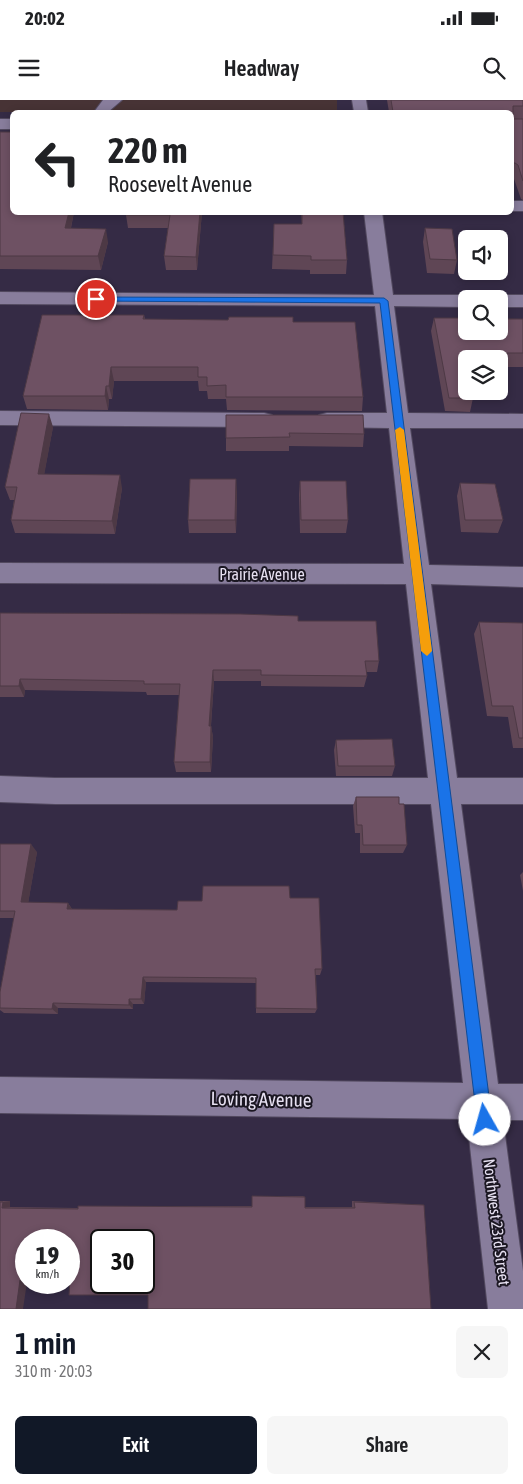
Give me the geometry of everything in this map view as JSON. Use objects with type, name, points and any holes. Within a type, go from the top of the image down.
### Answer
[{"type":"street","points":[[102,110],[107,104],[115,100]]},
{"type":"street","name":"Northwest 23rd Street","points":[[373,215],[508,1309]]},
{"type":"street","points":[[0,298],[458,301]]},
{"type":"street","points":[[508,301],[523,301]]},
{"type":"street","points":[[0,418],[523,421]]},
{"type":"street","name":"Prairie Avenue","points":[[0,573],[418,574],[523,577]]},
{"type":"street","points":[[0,789],[523,791]]},
{"type":"street","name":"Loving Avenue","points":[[0,1095],[523,1102]]},
{"type":"shaded area","points":[[0,100],[337,100],[337,110],[10,110],[10,112],[0,112]]},
{"type":"building","points":[[391,100],[523,100],[523,106],[513,106],[513,110],[393,110]]},
{"type":"building","points":[[514,119],[523,119],[523,181],[518,165],[515,163]]},
{"type":"building","points":[[0,132],[10,132],[10,215],[68,215],[65,228],[106,229],[98,256],[0,256]]},
{"type":"building","points":[[170,215],[200,215],[196,257],[164,256]]},
{"type":"building","points":[[302,215],[343,215],[347,260],[311,260],[311,256],[273,255],[274,224],[302,224]]},
{"type":"building","points":[[425,228],[452,229],[457,260],[430,259]]},
{"type":"building","points":[[42,315],[144,315],[143,319],[228,320],[229,317],[293,317],[293,322],[355,322],[363,397],[226,397],[226,385],[207,386],[207,377],[198,377],[198,367],[111,367],[109,386],[106,386],[105,396],[23,396]]},
{"type":"building","points":[[434,318],[458,318],[458,340],[508,340],[508,319],[523,319],[523,353],[508,353],[508,350],[458,350],[458,398],[449,398]]},
{"type":"building","points":[[21,413],[49,414],[38,474],[120,475],[112,521],[11,520],[17,487],[5,487]]},
{"type":"building","points":[[226,415],[363,415],[364,434],[289,433],[290,437],[226,438]]},
{"type":"building","points":[[190,479],[236,479],[235,520],[188,520]]},
{"type":"building","points":[[300,481],[346,481],[348,520],[301,520]]},
{"type":"building","points":[[460,483],[495,484],[503,520],[465,520]]},
{"type":"building","points":[[0,613],[240,614],[298,616],[298,621],[376,621],[379,661],[365,661],[367,676],[261,675],[261,670],[213,670],[209,726],[211,726],[210,762],[174,762],[180,684],[144,684],[144,681],[20,679],[19,686],[0,686]]},
{"type":"building","points":[[479,622],[523,623],[523,738],[519,738],[513,706],[492,706]]},
{"type":"building","points":[[392,739],[395,766],[338,766],[336,740]]},
{"type":"building","points":[[356,797],[399,797],[399,804],[404,804],[407,845],[363,845],[362,825],[357,825]]},
{"type":"building","points":[[0,844],[31,844],[21,902],[68,903],[67,909],[177,910],[178,901],[202,901],[203,886],[289,886],[290,898],[319,898],[322,969],[315,969],[317,1009],[256,1008],[256,978],[143,977],[141,999],[129,999],[129,1005],[53,1003],[52,1009],[0,1008],[0,992],[15,911],[0,911]]},
{"type":"building","points":[[252,1196],[305,1197],[305,1208],[355,1208],[354,1202],[424,1205],[431,1309],[148,1309],[148,1295],[69,1295],[80,1294],[80,1229],[15,1229],[15,1294],[18,1294],[16,1309],[0,1309],[0,1202],[3,1202],[2,1208],[78,1209],[78,1206],[252,1207]]},
{"type":"slow traffic","points":[[400,430],[427,651]]},
{"type":"route","points":[[96,299],[384,301],[485,1120]]}]
